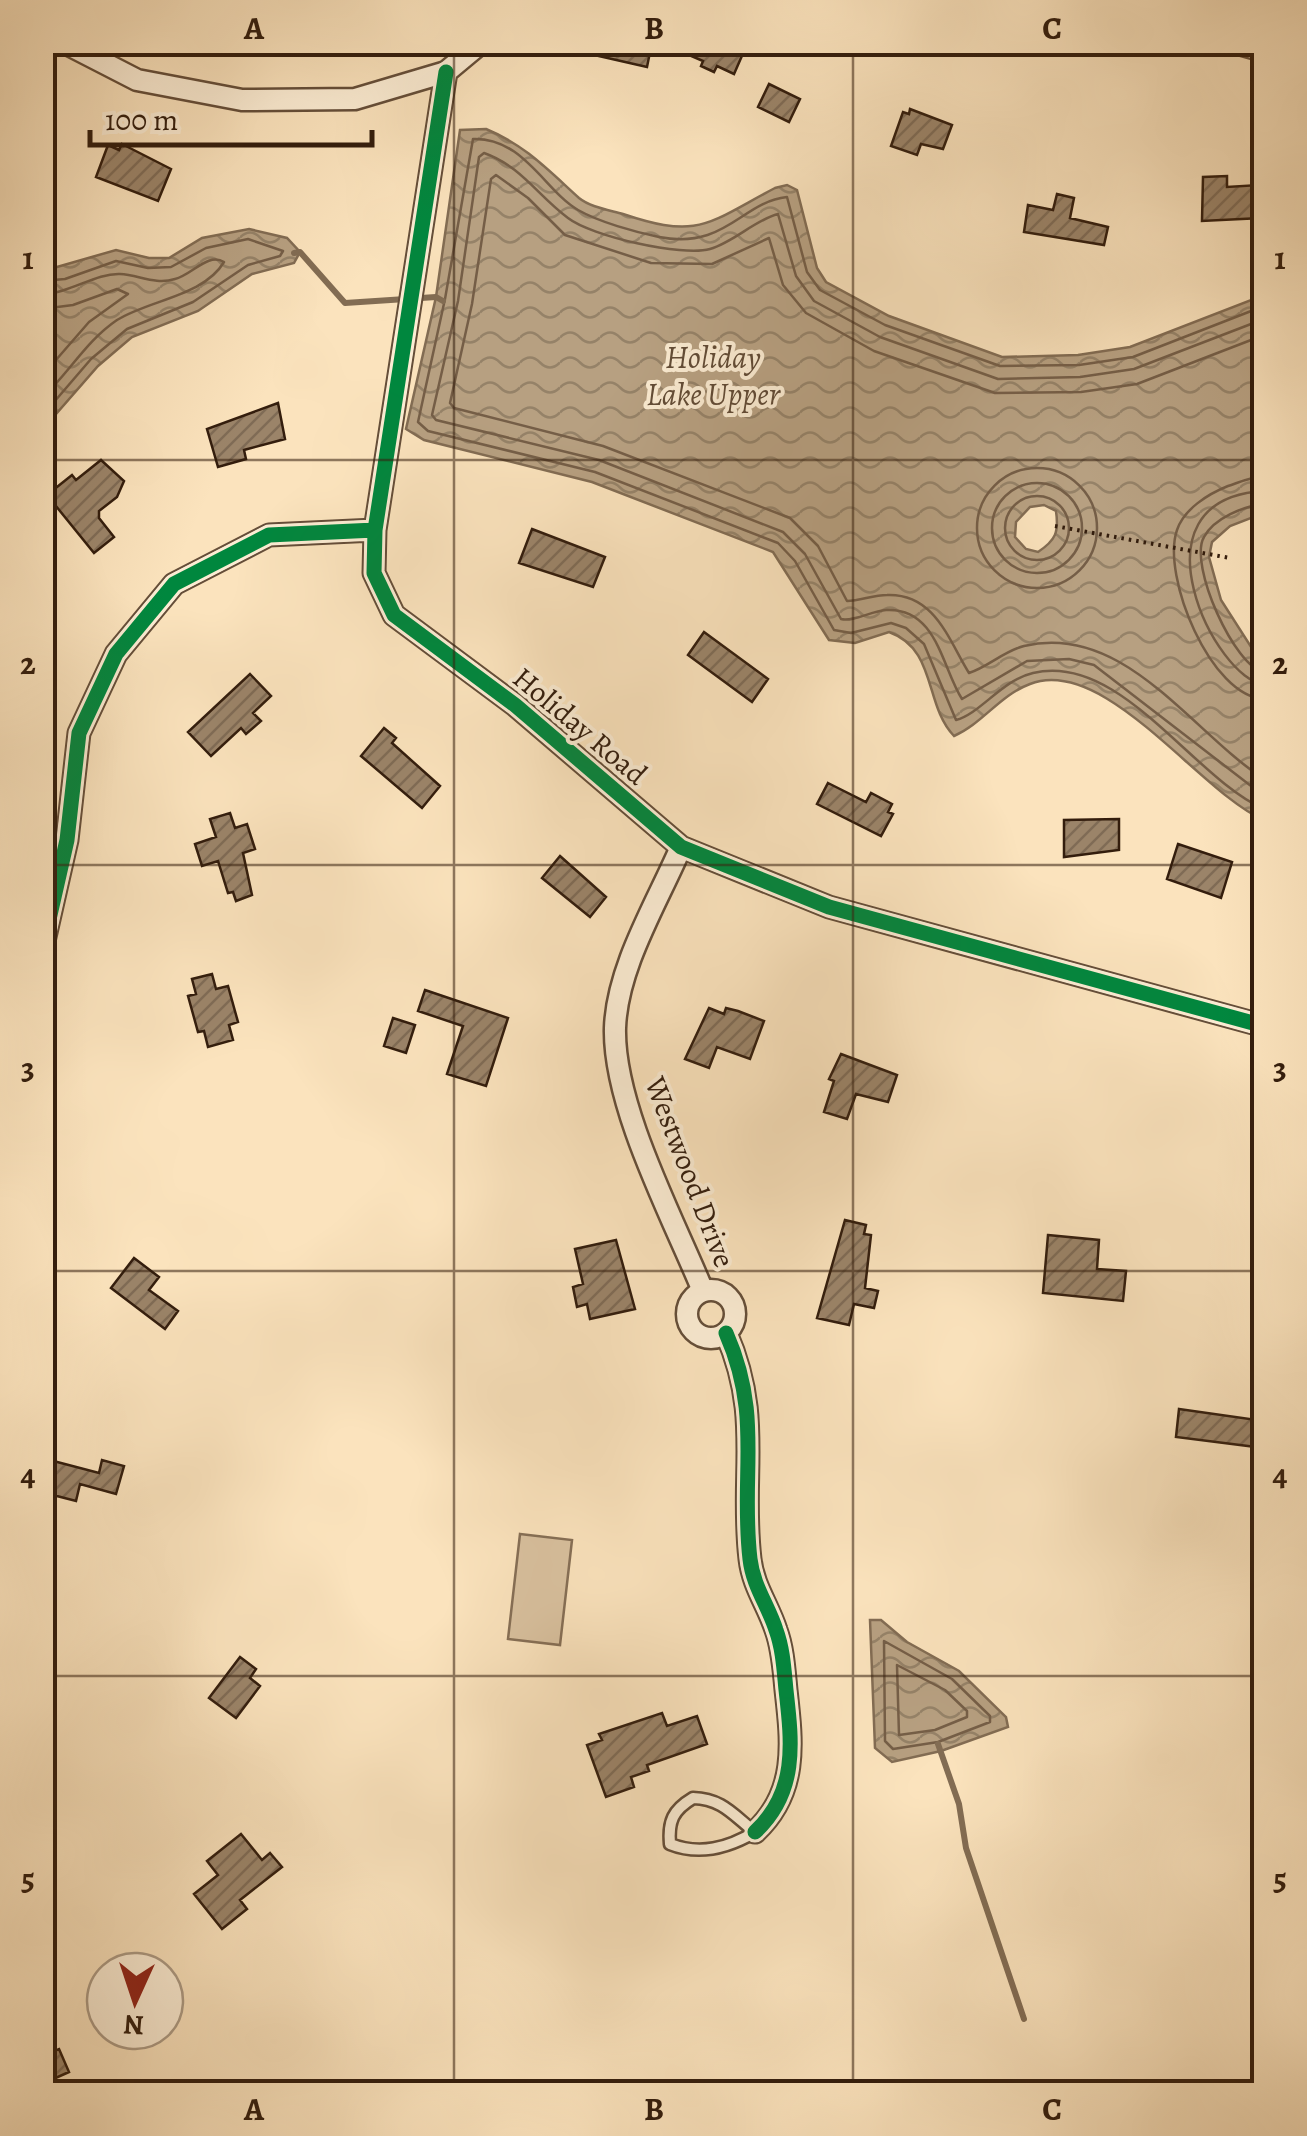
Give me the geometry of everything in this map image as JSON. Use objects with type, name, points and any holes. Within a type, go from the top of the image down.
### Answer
[{"type":"street","points":[[63,42],[137,80],[242,100],[356,100],[446,72],[482,42]]},
{"type":"street","points":[[1232,42],[1264,51]]},
{"type":"street","name":"Holiday Road","points":[[446,72],[375,530],[374,573],[394,614],[515,705],[680,847],[828,907],[1264,1026]]},
{"type":"street","points":[[42,950],[67,840],[78,732],[116,654],[174,584],[268,535],[375,530]]},
{"type":"street","name":"Westwood Drive","points":[[680,847],[626,974],[615,1028],[623,1093],[703,1291]]},
{"type":"street","name":"Westwood Drive","points":[[703,1291],[725,1294],[734,1306],[734,1321],[726,1333],[702,1336],[690,1325],[690,1301],[703,1291]]},
{"type":"street","name":"Westwood Drive","points":[[726,1333],[741,1368],[750,1424],[750,1558],[759,1596],[781,1648],[791,1724],[790,1762],[782,1800],[756,1832]]},
{"type":"lane","points":[[693,1798],[712,1799],[729,1807],[756,1832],[724,1846],[687,1850],[670,1844],[668,1825],[676,1808],[693,1798]]},
{"type":"path","points":[[1055,526],[1230,558]]},
{"type":"shaded area","points":[[520,1534],[572,1540],[560,1645],[508,1639]]},
{"type":"water","name":"Holiday Lake Upper","points":[[486,129],[513,143],[589,204],[670,226],[703,224],[787,185],[797,190],[817,268],[826,282],[889,316],[1002,357],[1078,355],[1130,347],[1264,295],[1264,513],[1230,526],[1212,542],[1209,557],[1221,600],[1264,667],[1264,820],[1239,805],[1120,707],[1089,689],[1059,680],[1019,689],[954,736],[938,709],[915,651],[889,632],[855,643],[829,640],[773,552],[592,482],[424,440],[406,429],[436,297],[460,130]],"holes":[[[1044,505],[1056,511],[1055,535],[1038,552],[1026,549],[1015,537],[1016,522],[1030,507]]]},
{"type":"water","points":[[249,229],[287,238],[300,252],[294,263],[252,274],[198,311],[132,337],[98,366],[43,429],[43,271],[116,250],[169,258],[202,238]]},
{"type":"water","points":[[870,1620],[881,1620],[907,1642],[959,1671],[1006,1717],[1008,1727],[941,1751],[892,1762],[875,1748]]},
{"type":"building","points":[[569,42],[652,42],[647,67],[568,49]]},
{"type":"building","points":[[659,42],[748,42],[734,74],[717,66],[714,72],[701,66],[703,61]]},
{"type":"building","points":[[769,84],[800,99],[789,122],[758,107]]},
{"type":"building","points":[[910,109],[952,125],[943,149],[921,144],[917,155],[891,146],[903,112],[909,114]]},
{"type":"building","points":[[122,144],[171,169],[158,201],[96,177],[108,145],[119,150]]},
{"type":"building","points":[[1227,176],[1227,187],[1259,185],[1261,218],[1202,221],[1203,177]]},
{"type":"building","points":[[1057,194],[1074,198],[1070,218],[1108,227],[1104,245],[1024,232],[1028,205],[1053,210]]},
{"type":"building","points":[[278,403],[285,439],[244,450],[246,459],[218,467],[207,429]]},
{"type":"building","points":[[101,460],[124,481],[117,497],[99,511],[99,518],[114,537],[94,553],[47,495],[72,475],[76,480]]},
{"type":"building","points":[[532,529],[605,557],[593,587],[519,563]]},
{"type":"building","points":[[704,632],[768,679],[752,702],[688,655]]},
{"type":"building","points":[[250,674],[271,696],[253,713],[261,721],[246,734],[241,728],[211,756],[188,732]]},
{"type":"building","points":[[384,728],[396,738],[392,743],[440,786],[422,808],[361,756]]},
{"type":"building","points":[[828,783],[866,802],[871,793],[892,804],[888,812],[893,814],[881,836],[817,804]]},
{"type":"building","points":[[230,813],[235,828],[247,824],[255,849],[243,853],[252,895],[236,901],[233,892],[228,893],[218,861],[202,866],[195,844],[216,837],[210,819]]},
{"type":"building","points":[[1119,819],[1119,850],[1064,857],[1064,820]]},
{"type":"building","points":[[1178,844],[1232,862],[1221,898],[1167,879]]},
{"type":"building","points":[[560,856],[606,897],[590,917],[542,878]]},
{"type":"building","points":[[212,974],[216,989],[228,986],[238,1022],[229,1025],[233,1040],[208,1047],[204,1031],[198,1032],[188,996],[196,994],[192,979]]},
{"type":"building","points":[[425,990],[508,1018],[486,1086],[447,1074],[463,1026],[418,1011]]},
{"type":"building","points":[[709,1008],[724,1014],[726,1008],[764,1021],[750,1059],[717,1047],[709,1068],[685,1059]]},
{"type":"building","points":[[393,1018],[415,1025],[406,1053],[384,1046]]},
{"type":"building","points":[[841,1054],[897,1075],[888,1102],[856,1094],[847,1119],[824,1112],[834,1081],[829,1079]]},
{"type":"building","points":[[845,1220],[866,1225],[864,1234],[871,1235],[865,1288],[878,1291],[874,1308],[854,1304],[849,1325],[817,1318]]},
{"type":"building","points":[[1048,1235],[1099,1240],[1097,1269],[1126,1271],[1123,1301],[1043,1293]]},
{"type":"building","points":[[616,1240],[635,1309],[590,1319],[587,1304],[577,1307],[573,1287],[583,1284],[575,1249]]},
{"type":"building","points":[[134,1258],[159,1277],[149,1290],[178,1311],[165,1329],[111,1288]]},
{"type":"building","points":[[1179,1409],[1264,1421],[1264,1448],[1176,1437]]},
{"type":"building","points":[[42,1458],[99,1473],[102,1460],[124,1466],[116,1494],[80,1484],[76,1501],[53,1495],[54,1489],[42,1486]]},
{"type":"building","points":[[240,1657],[256,1669],[250,1678],[260,1686],[236,1718],[209,1698]]},
{"type":"building","points":[[662,1713],[667,1726],[697,1716],[707,1744],[647,1765],[649,1771],[631,1777],[634,1787],[606,1797],[587,1745],[602,1740],[599,1734]]},
{"type":"building","points":[[241,1834],[262,1860],[270,1853],[282,1867],[240,1900],[247,1909],[222,1929],[194,1894],[218,1875],[207,1861]]},
{"type":"building","points":[[59,2049],[69,2072],[42,2084],[42,2056]]},
{"type":"waterway","points":[[42,102],[50,42]]},
{"type":"waterway","points":[[294,253],[300,252],[345,303],[436,297],[443,301]]},
{"type":"waterway","points":[[938,1744],[959,1804],[966,1848],[1024,2019]]},
{"type":"cycle path","points":[[446,72],[375,530],[374,573],[394,615],[515,705],[681,847],[829,907],[1264,1026]]},
{"type":"cycle path","points":[[42,950],[67,840],[79,733],[116,654],[174,584],[269,535],[375,530]]},
{"type":"cycle path","points":[[726,1333],[737,1363],[747,1419],[750,1559],[780,1645],[790,1729],[785,1783],[769,1817],[755,1832]]}]
